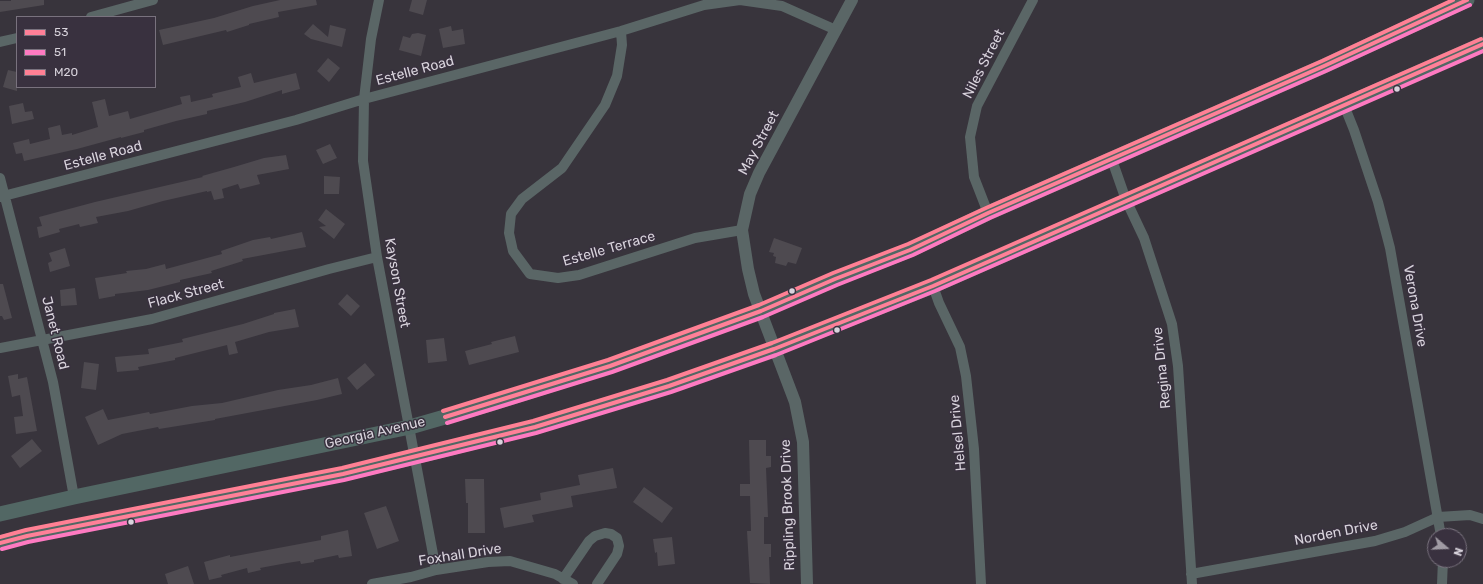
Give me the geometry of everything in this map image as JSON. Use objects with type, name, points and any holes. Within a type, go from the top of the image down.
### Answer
[{"type":"main road","name":"Georgia Avenue","points":[[0,514],[74,497],[410,427],[610,366],[761,311],[835,279],[910,250],[988,213],[1317,69],[1467,0]]},
{"type":"main road","points":[[0,543],[27,536],[343,474],[535,427],[669,386],[774,349],[933,286],[1483,44]]},
{"type":"street","points":[[95,16],[153,0]]},
{"type":"street","name":"Kayson Street","points":[[379,0],[371,39],[364,98],[363,161],[377,257],[436,570]]},
{"type":"street","name":"Estelle Road","points":[[2,196],[296,120],[364,98],[621,31],[704,4],[740,0],[782,6],[836,30]]},
{"type":"street","name":"May Street","points":[[761,311],[754,294],[748,269],[742,230],[750,194],[759,173],[852,0]]},
{"type":"street","name":"Niles Street","points":[[988,213],[974,177],[970,137],[977,106],[1033,0]]},
{"type":"street","name":"Estelle Terrace","points":[[621,31],[622,45],[617,76],[605,105],[562,168],[522,199],[511,214],[509,233],[513,251],[530,274],[558,278],[579,275],[695,238],[742,230]]},
{"type":"street","points":[[0,42],[16,38]]},
{"type":"street","name":"Verona Drive","points":[[1344,105],[1378,202],[1390,248],[1440,528]]},
{"type":"street","name":"Regina Drive","points":[[1112,160],[1126,200],[1144,238],[1172,324],[1178,366],[1192,579]]},
{"type":"street","name":"Janet Road","points":[[0,178],[2,196],[53,382],[74,497]]},
{"type":"street","name":"Flack Street","points":[[0,348],[152,319],[329,268],[377,257]]},
{"type":"street","name":"Helsel Drive","points":[[933,286],[960,347],[966,376],[974,449],[981,584]]},
{"type":"street","name":"Rippling Brook Drive","points":[[761,311],[795,402],[803,442],[806,584]]},
{"type":"street","name":"Norden Drive","points":[[1192,579],[1375,541],[1405,532],[1438,516],[1470,515],[1483,519]]},
{"type":"street","points":[[563,579],[589,541],[595,536],[605,533],[611,534],[617,538],[619,546],[617,554],[597,584]]},
{"type":"street","name":"Foxhall Drive","points":[[372,584],[411,577],[436,570],[488,562],[510,561],[555,574],[573,584]]},
{"type":"street","points":[[1442,584],[1443,568]]},
{"type":"building","points":[[44,0],[44,5],[0,12],[0,1]]},
{"type":"building","points":[[280,0],[316,0],[317,5],[278,12],[279,17],[249,24],[227,32],[226,30],[163,45],[159,30],[214,18],[253,6]]},
{"type":"building","points":[[412,0],[427,0],[423,15],[409,11]]},
{"type":"building","points":[[313,24],[328,37],[330,25],[346,29],[342,47],[311,39],[304,34]]},
{"type":"building","points":[[451,26],[452,31],[463,29],[465,44],[443,48],[439,29]]},
{"type":"building","points":[[418,33],[426,35],[421,56],[399,50],[403,36],[410,38],[412,34]]},
{"type":"building","points":[[328,58],[340,68],[329,82],[317,71]]},
{"type":"building","points":[[8,70],[16,72],[17,91],[3,87]]},
{"type":"building","points":[[251,73],[254,83],[296,73],[300,89],[282,94],[282,90],[245,102],[207,111],[207,114],[176,121],[144,130],[144,132],[77,149],[24,161],[22,153],[16,154],[13,143],[29,139],[30,144],[50,139],[48,128],[60,125],[62,135],[72,133],[72,135],[98,127],[92,102],[105,99],[109,116],[128,111],[130,119],[182,104],[180,97],[190,95],[191,102],[213,97],[212,94],[241,87],[238,77]]},
{"type":"building","points":[[23,103],[25,112],[32,111],[34,119],[12,124],[9,106]]},
{"type":"building","points":[[330,144],[337,158],[323,164],[316,150]]},
{"type":"building","points":[[286,155],[289,169],[257,175],[260,184],[240,189],[238,184],[222,189],[224,198],[214,200],[211,191],[207,191],[128,211],[96,217],[98,223],[80,227],[79,224],[59,229],[60,232],[39,238],[37,227],[42,226],[39,217],[95,202],[203,177],[202,176],[264,158]]},
{"type":"building","points":[[324,176],[340,177],[339,194],[324,194]]},
{"type":"building","points":[[326,209],[345,224],[334,239],[319,227],[326,226],[318,220]]},
{"type":"building","points":[[302,232],[306,247],[242,259],[243,261],[211,271],[212,273],[180,280],[180,282],[148,290],[115,294],[115,296],[99,299],[95,278],[127,273],[126,271],[146,269],[165,264],[166,269],[222,254],[221,251],[253,240],[270,237],[271,239]]},
{"type":"building","points":[[774,238],[802,248],[796,264],[788,262],[786,266],[775,263],[776,257],[773,256],[774,253],[769,252]]},
{"type":"building","points":[[65,248],[70,266],[50,272],[48,263],[52,261],[49,253]]},
{"type":"building","points":[[0,284],[3,284],[12,318],[4,320],[2,316],[0,316]]},
{"type":"building","points":[[75,288],[77,305],[61,306],[60,290]]},
{"type":"building","points":[[347,294],[360,306],[351,316],[338,304]]},
{"type":"building","points":[[295,309],[299,327],[269,332],[235,342],[238,353],[229,355],[227,345],[175,358],[175,360],[138,367],[139,370],[117,372],[115,357],[149,354],[148,349],[183,342],[182,339],[243,324],[274,313]]},
{"type":"building","points":[[515,336],[519,352],[469,365],[465,351]]},
{"type":"building","points":[[444,338],[447,361],[428,363],[426,340]]},
{"type":"building","points":[[84,362],[99,364],[96,390],[81,388]]},
{"type":"building","points":[[365,363],[375,375],[357,390],[347,378]]},
{"type":"building","points":[[18,374],[18,379],[27,377],[37,431],[16,434],[14,417],[23,416],[20,395],[12,397],[8,376]]},
{"type":"building","points":[[338,378],[342,394],[215,420],[159,429],[158,427],[122,434],[98,445],[85,417],[103,409],[108,420],[149,412],[150,414],[192,406],[222,403]]},
{"type":"building","points":[[32,439],[42,451],[20,468],[11,456]]},
{"type":"building","points":[[749,440],[766,440],[766,456],[771,456],[771,467],[766,468],[768,517],[764,517],[764,544],[771,544],[771,557],[769,557],[770,584],[750,583],[747,531],[751,531],[750,496],[740,496],[740,484],[750,484]]},
{"type":"building","points":[[613,468],[617,488],[571,496],[573,507],[532,515],[534,522],[504,528],[500,508],[541,500],[540,493],[580,485],[578,475]]},
{"type":"building","points":[[465,479],[484,479],[485,533],[468,533],[468,503],[466,503]]},
{"type":"building","points":[[644,487],[673,508],[662,523],[633,502]]},
{"type":"building","points":[[386,506],[399,541],[377,549],[364,513]]},
{"type":"building","points":[[348,530],[352,556],[339,558],[338,555],[301,564],[300,561],[287,563],[260,568],[261,570],[248,573],[247,568],[209,580],[204,562],[230,555],[230,557],[321,540],[321,536]]},
{"type":"building","points":[[672,537],[675,564],[658,566],[657,552],[655,553],[653,539]]},
{"type":"building","points":[[188,566],[194,584],[168,584],[165,574]]},
{"type":"transit line","name":"M20","points":[[443,411],[608,360],[759,305],[833,273],[908,244],[986,208],[1322,61],[1453,0]]},
{"type":"transit line","name":"53","points":[[445,417],[610,366],[761,311],[835,279],[910,250],[988,213],[1324,66],[1467,0]]},
{"type":"transit line","name":"51","points":[[447,423],[612,372],[763,317],[837,285],[913,255],[990,218],[1326,71],[1470,5]]},
{"type":"transit line","name":"M20","points":[[0,537],[26,530],[342,468],[533,421],[667,380],[772,343],[931,280],[1481,39]]},
{"type":"transit line","name":"53","points":[[0,543],[27,536],[343,474],[535,427],[669,386],[774,349],[933,286],[1483,44]]},
{"type":"transit line","name":"51","points":[[2,549],[28,542],[344,480],[536,433],[671,392],[776,355],[935,291],[1483,51]]}]
